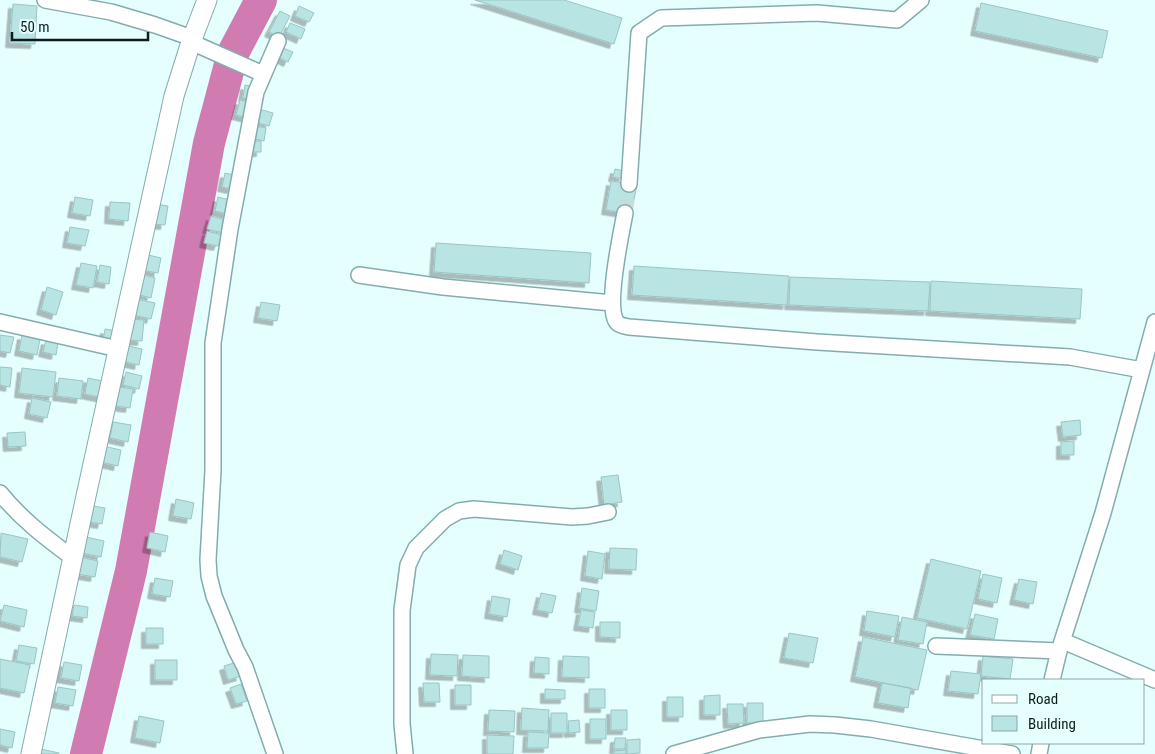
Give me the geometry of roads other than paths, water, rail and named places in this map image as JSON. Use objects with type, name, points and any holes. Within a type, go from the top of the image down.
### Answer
[{"type":"street","points":[[45,0],[111,12],[192,40],[263,74]]},
{"type":"street","points":[[31,754],[174,96],[207,0]]},
{"type":"street","points":[[629,184],[639,33],[661,18],[817,13],[897,20],[921,0]]},
{"type":"street","points":[[275,754],[245,667],[214,596],[209,576],[208,560],[213,470],[213,343],[230,229],[256,92],[278,41]]},
{"type":"street","points":[[624,213],[612,303],[615,320],[619,325],[807,341],[1070,357],[1142,370]]},
{"type":"street","points":[[359,275],[443,287],[612,303]]},
{"type":"street","points":[[0,322],[118,349]]},
{"type":"street","points":[[1052,679],[1103,513],[1155,322]]},
{"type":"street","points":[[0,493],[12,508],[36,530],[73,558]]},
{"type":"street","points":[[404,754],[402,724],[402,610],[408,565],[416,548],[445,519],[459,511],[474,509],[572,517],[608,512]]},
{"type":"street","points":[[936,646],[1061,646],[1155,680]]},
{"type":"street","points":[[674,754],[758,730],[810,724],[871,729],[1012,754]]},
{"type":"waterway","points":[[86,754],[131,571],[209,143],[233,53],[261,0]]},
{"type":"tunnel","points":[[625,213],[629,184]]}]
